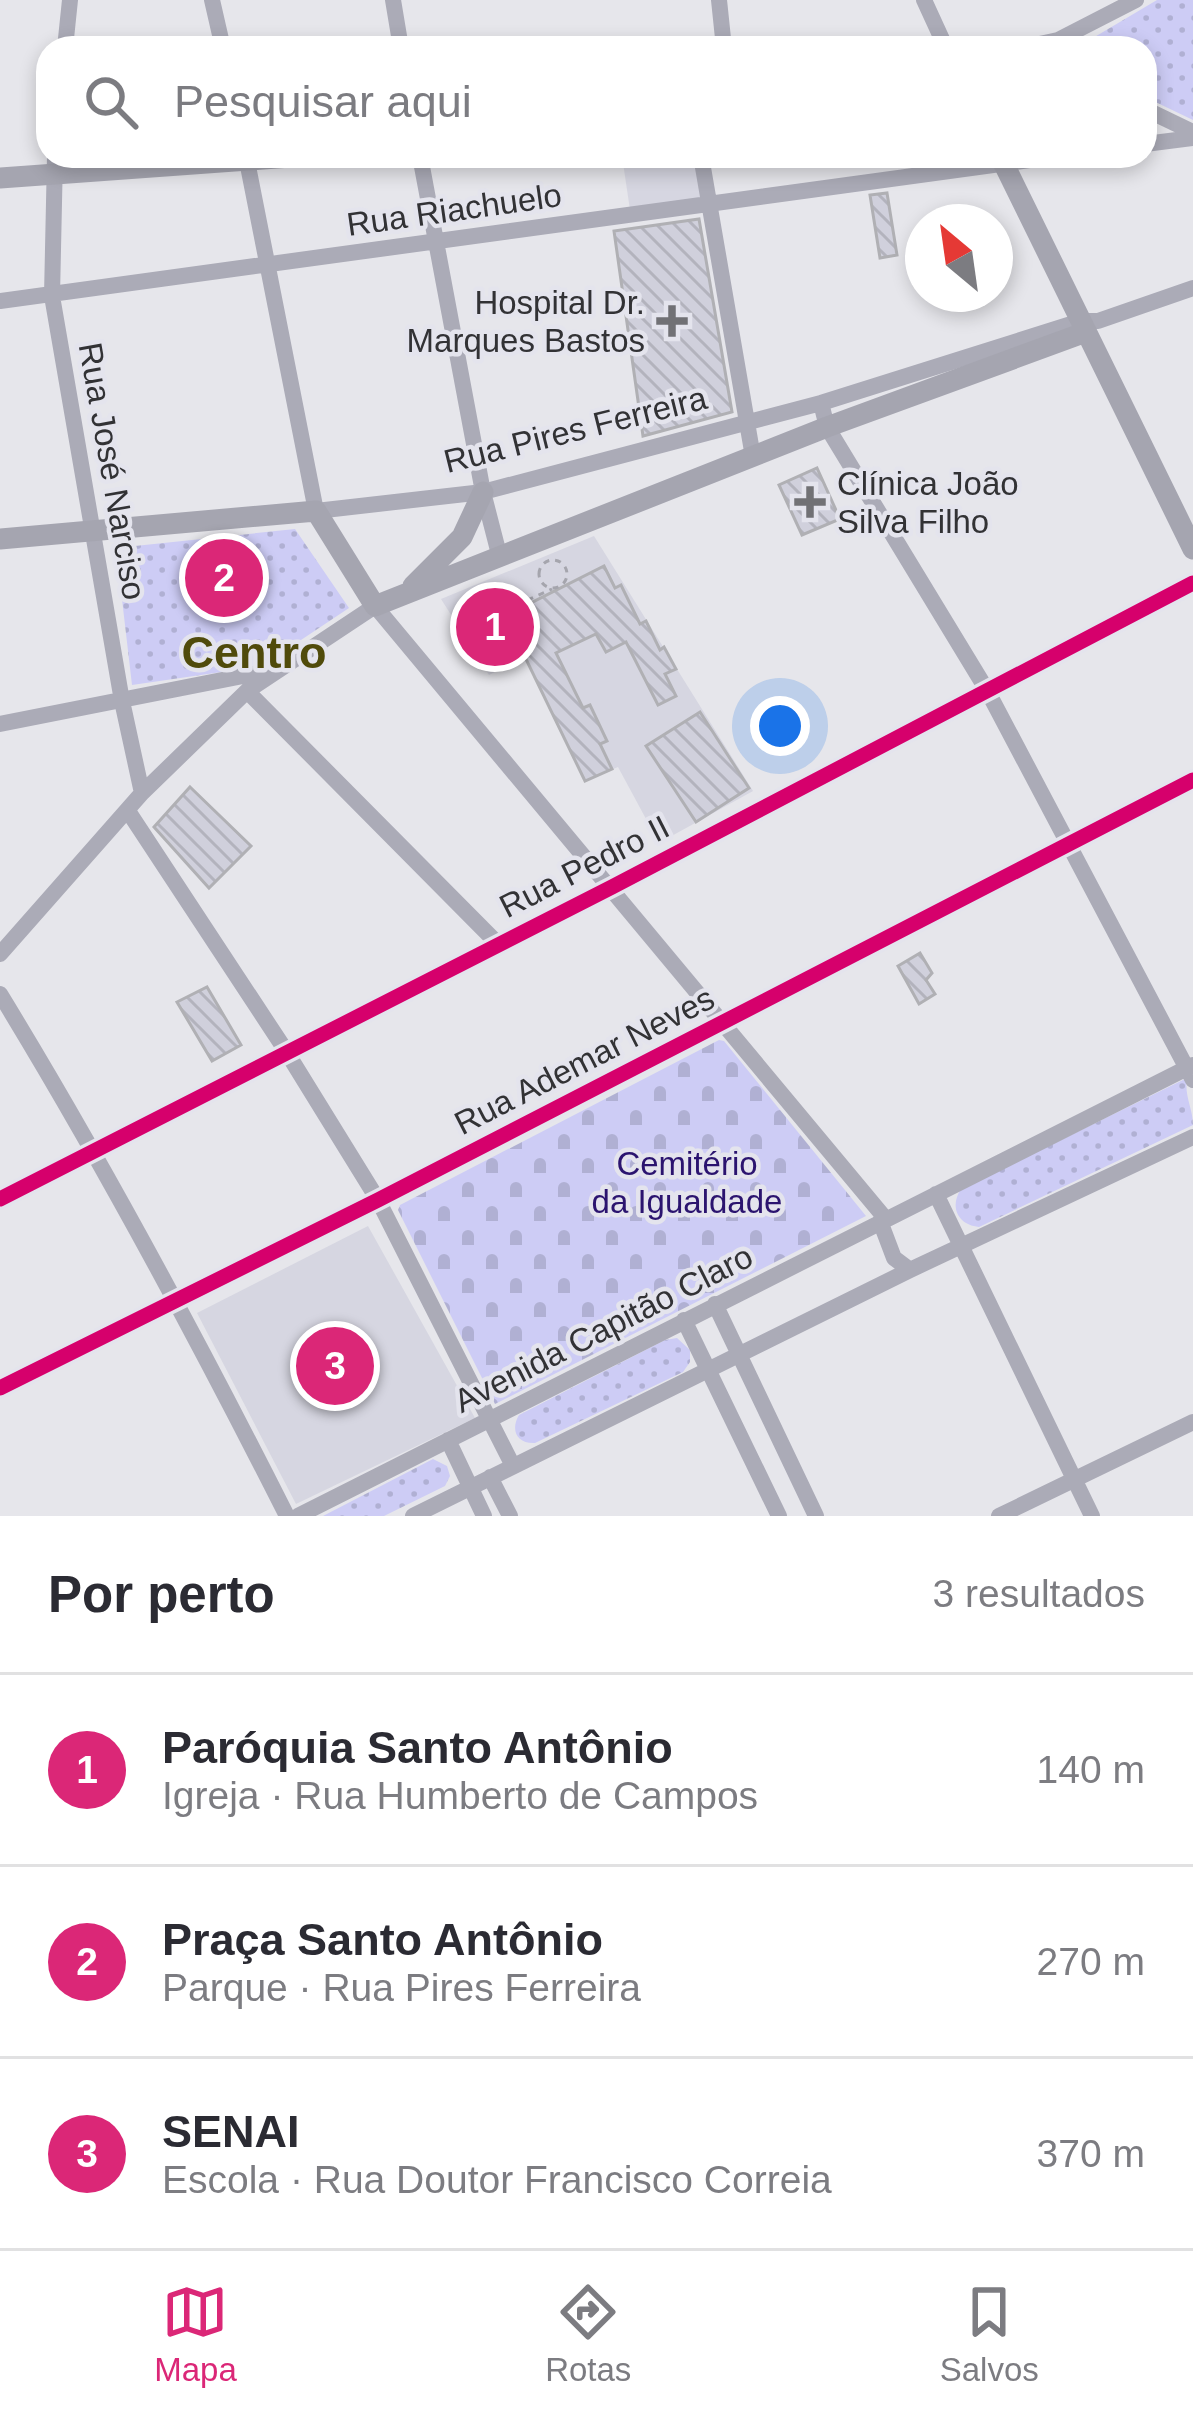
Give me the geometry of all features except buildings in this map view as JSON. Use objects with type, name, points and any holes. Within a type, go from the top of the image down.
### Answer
[{"type":"main road","points":[[0,178],[42,168]]},
{"type":"main road","points":[[1006,168],[1088,325],[1193,549]]},
{"type":"main road","points":[[316,511],[375,606],[1088,325]]},
{"type":"main road","points":[[402,595],[462,538],[483,492]]},
{"type":"main road","name":"Rua Pires Ferreira","points":[[0,539],[316,511]]},
{"type":"street","points":[[66,36],[70,0]]},
{"type":"street","points":[[212,0],[220,36]]},
{"type":"street","points":[[393,0],[399,36]]},
{"type":"street","points":[[719,0],[723,36]]},
{"type":"street","points":[[924,0],[940,36]]},
{"type":"street","points":[[1066,36],[1136,0]]},
{"type":"street","points":[[1157,116],[1193,135]]},
{"type":"street","points":[[1157,142],[1193,135]]},
{"type":"street","name":"Rua José Narciso","points":[[54,168],[52,296],[142,793]]},
{"type":"street","points":[[249,168],[316,511]]},
{"type":"street","points":[[422,168],[483,492],[500,558]]},
{"type":"street","points":[[703,168],[753,457]]},
{"type":"street","name":"Rua Riachuelo","points":[[0,301],[946,168]]},
{"type":"street","name":"Rua Pires Ferreira","points":[[316,511],[483,492],[821,403],[1088,325],[1193,288]]},
{"type":"street","points":[[821,403],[827,427],[988,692],[1192,1071]]},
{"type":"street","name":"Rua Pedro II","points":[[0,1199],[1193,583]]},
{"type":"street","points":[[0,954],[142,793],[247,691],[375,606],[612,886],[883,1220],[894,1258],[910,1270]]},
{"type":"street","points":[[0,724],[274,670]]},
{"type":"street","points":[[247,691],[497,944]]},
{"type":"street","name":"Rua Ademar Neves","points":[[0,1388],[378,1200],[1193,780]]},
{"type":"street","points":[[128,811],[378,1200],[513,1466]]},
{"type":"street","points":[[0,994],[95,1150],[178,1300],[287,1516]]},
{"type":"street","name":"Avenida Capitão Claro","points":[[298,1516],[883,1220],[1192,1071]]},
{"type":"street","points":[[413,1516],[910,1270],[1192,1141]]},
{"type":"street","points":[[936,1194],[1092,1516]]},
{"type":"street","points":[[715,1304],[816,1516]]},
{"type":"street","points":[[684,1320],[779,1516]]},
{"type":"street","points":[[999,1516],[1193,1422]]},
{"type":"street","points":[[448,1440],[484,1516]]},
{"type":"street","points":[[760,1477],[790,1463]]},
{"type":"street","points":[[490,1478],[509,1516]]},
{"type":"path","points":[[481,592],[497,584],[510,604],[521,604],[560,587],[566,580],[564,565],[557,560],[547,561],[538,571],[539,579],[552,589]]},
{"type":"shaded area","points":[[624,168],[697,168],[703,200],[630,210]]},
{"type":"shaded area","points":[[594,536],[753,791],[659,843],[618,767],[585,781],[525,657],[489,675],[441,599]]},
{"type":"shaded area","points":[[368,1226],[475,1418],[296,1504],[197,1313]]},
{"type":"green space","points":[[1157,0],[1193,0],[1193,120],[1157,103],[1157,36],[1096,36]]},
{"type":"green space","points":[[295,529],[349,608],[262,666],[132,685],[116,548]]},
{"type":"green space","name":"Cemitério da Igualdade","points":[[719,1040],[866,1216],[495,1404],[398,1210],[400,1205]]},
{"type":"green space","points":[[1187,1078],[1193,1125],[979,1227],[958,1214],[961,1189]]},
{"type":"green space","points":[[677,1338],[690,1350],[690,1362],[683,1372],[535,1443],[517,1435],[519,1415]]},
{"type":"green space","points":[[433,1459],[447,1466],[450,1476],[445,1486],[384,1516],[323,1516]]},
{"type":"cycle path","points":[[0,1199],[1193,583]]},
{"type":"cycle path","points":[[0,1388],[378,1200],[1193,780]]},
{"type":"place","name":"Hospital Dr. Marques Bastos","points":[[672,321]]},
{"type":"place","name":"Clínica João Silva Filho","points":[[810,502]]},
{"type":"place","name":"Praça Santo Antônio","points":[[224,578]]},
{"type":"place","name":"Paróquia Santo Antônio","points":[[495,627]]},
{"type":"place","name":"SENAI","points":[[335,1366]]},
{"type":"district","name":"Centro","points":[[254,652]]}]
